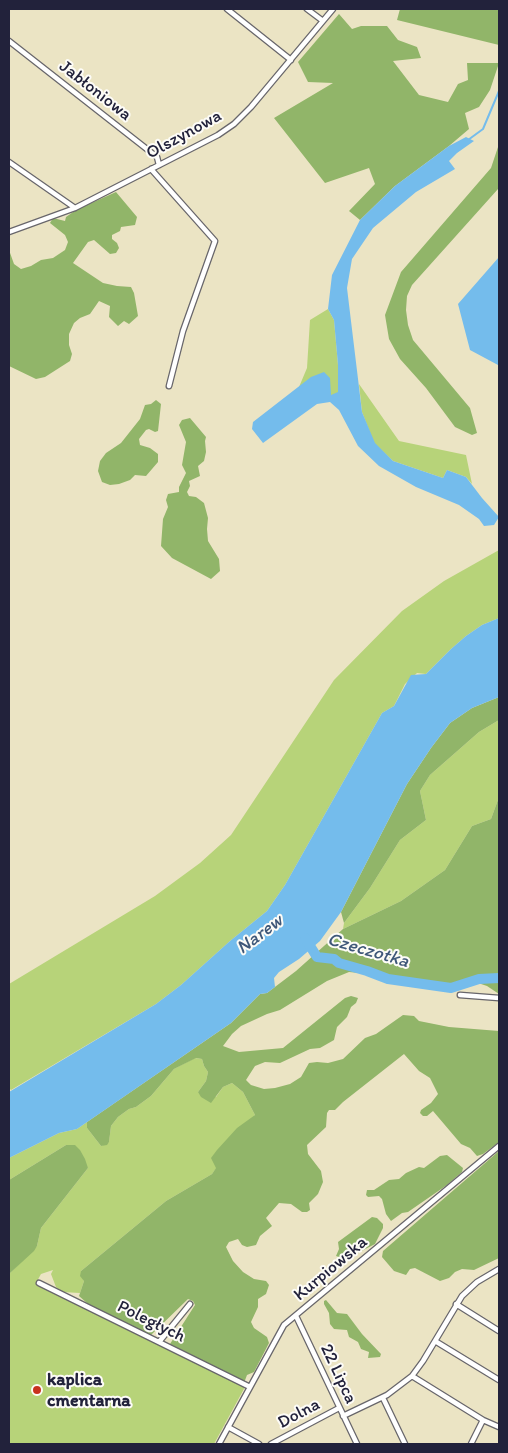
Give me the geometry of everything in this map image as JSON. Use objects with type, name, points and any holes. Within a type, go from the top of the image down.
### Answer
[{"type":"street","points":[[227,9],[291,60]]},
{"type":"street","points":[[307,9],[323,21]]},
{"type":"street","name":"Olszynowa","points":[[9,232],[75,208],[218,135],[234,124],[252,107],[333,9]]},
{"type":"street","name":"Jabłoniowa","points":[[9,41],[157,157],[159,165]]},
{"type":"street","points":[[9,162],[75,208]]},
{"type":"street","points":[[151,169],[215,241],[183,331],[169,386]]},
{"type":"street","points":[[460,995],[499,998]]},
{"type":"street","name":"Kurpiowska","points":[[219,1444],[282,1328],[499,1146]]},
{"type":"street","points":[[343,1416],[383,1398],[412,1376],[456,1304],[476,1282],[499,1269]]},
{"type":"street","name":"Poległych","points":[[39,1283],[250,1387]]},
{"type":"street","points":[[159,1342],[190,1304]]},
{"type":"street","points":[[456,1304],[499,1331]]},
{"type":"street","name":"22 Lipca","points":[[296,1316],[357,1444]]},
{"type":"street","points":[[435,1341],[499,1380]]},
{"type":"street","points":[[412,1376],[483,1420],[499,1427]]},
{"type":"street","points":[[383,1398],[405,1444]]},
{"type":"street","name":"Dolna","points":[[271,1444],[339,1408]]},
{"type":"street","points":[[471,1444],[483,1420]]},
{"type":"street","points":[[228,1427],[259,1444]]},
{"type":"green space","points":[[400,9],[499,9],[499,45],[397,20]]},
{"type":"green space","points":[[339,14],[352,29],[361,26],[387,26],[398,40],[417,47],[421,58],[393,61],[419,95],[448,102],[458,84],[468,80],[467,63],[499,63],[490,90],[479,107],[465,113],[469,129],[395,186],[360,220],[349,211],[375,184],[369,168],[325,183],[274,118],[333,83],[308,82],[298,62]]},
{"type":"green space","points":[[499,144],[498,189],[412,285],[407,296],[408,325],[413,340],[470,408],[477,433],[472,435],[455,427],[426,388],[400,359],[389,339],[385,315],[401,272],[491,168]]},
{"type":"green space","points":[[116,192],[137,217],[135,225],[121,227],[120,231],[112,235],[112,239],[119,248],[116,253],[110,254],[94,240],[88,242],[73,263],[103,283],[131,287],[134,293],[138,316],[129,324],[124,321],[118,326],[109,317],[110,306],[99,301],[90,314],[74,323],[69,334],[69,345],[72,354],[70,361],[45,377],[36,379],[9,366],[9,250],[14,264],[21,269],[41,260],[53,258],[65,250],[68,242],[65,235],[50,223],[53,218],[65,221],[66,217],[76,210]]},
{"type":"green space","points":[[328,309],[334,320],[338,365],[338,393],[331,396],[299,387],[307,368],[310,320]]},
{"type":"green space","points":[[359,384],[399,441],[466,455],[472,484],[466,477],[447,470],[443,478],[393,461],[374,443],[362,412]]},
{"type":"green space","points":[[156,400],[161,404],[158,431],[146,430],[139,439],[140,445],[150,448],[158,454],[158,462],[146,476],[135,475],[130,480],[119,484],[110,485],[102,482],[98,471],[100,461],[106,453],[121,443],[140,419],[145,405],[151,404]]},
{"type":"green space","points":[[190,418],[206,437],[204,461],[198,466],[200,476],[189,481],[190,486],[187,492],[189,496],[196,497],[204,503],[208,518],[208,541],[219,559],[220,571],[211,579],[172,558],[161,546],[163,519],[168,507],[166,500],[168,494],[179,492],[179,487],[186,473],[182,465],[186,442],[179,425],[182,420]]},
{"type":"green space","points":[[499,550],[499,618],[482,625],[466,636],[426,674],[417,673],[405,684],[394,706],[382,713],[285,885],[267,911],[156,1004],[11,1090],[9,1088],[9,984],[155,896],[200,863],[231,835],[334,680],[402,611],[444,581]]},
{"type":"green space","points":[[499,697],[499,720],[479,732],[430,775],[420,791],[426,820],[400,840],[370,888],[344,923],[341,912],[407,784],[431,748],[450,723],[472,708]]},
{"type":"green space","points":[[499,720],[499,797],[491,819],[472,826],[445,870],[401,901],[343,929],[344,923],[370,888],[400,840],[426,820],[420,791],[430,775],[479,732]]},
{"type":"green space","points":[[499,797],[499,994],[487,986],[478,983],[447,992],[403,982],[392,984],[360,973],[349,972],[327,981],[280,1010],[241,1026],[223,1046],[239,1052],[283,1048],[345,998],[351,996],[358,998],[351,1007],[347,1017],[337,1027],[334,1040],[320,1048],[310,1049],[280,1063],[265,1062],[255,1066],[246,1080],[251,1085],[264,1089],[290,1084],[301,1077],[309,1063],[328,1063],[343,1059],[365,1038],[376,1034],[403,1015],[414,1016],[419,1021],[449,1027],[499,1031],[499,1142],[483,1154],[477,1156],[470,1148],[461,1144],[433,1111],[427,1116],[423,1116],[420,1113],[421,1110],[431,1103],[438,1094],[430,1078],[419,1071],[404,1054],[335,1110],[329,1110],[326,1127],[307,1145],[308,1154],[321,1171],[323,1182],[318,1194],[309,1203],[310,1210],[302,1212],[291,1204],[279,1203],[266,1218],[272,1226],[260,1236],[256,1245],[247,1247],[242,1245],[238,1239],[229,1242],[226,1247],[233,1261],[243,1272],[254,1279],[266,1281],[269,1285],[266,1294],[258,1299],[258,1307],[251,1322],[254,1328],[267,1337],[269,1343],[254,1372],[247,1375],[244,1383],[170,1344],[195,1305],[193,1301],[188,1299],[151,1335],[98,1311],[88,1304],[79,1296],[84,1281],[80,1276],[81,1271],[166,1201],[212,1174],[216,1168],[211,1158],[237,1128],[255,1115],[243,1092],[232,1083],[223,1087],[211,1103],[201,1097],[198,1092],[206,1081],[208,1072],[202,1059],[196,1058],[174,1069],[151,1096],[118,1117],[111,1126],[107,1145],[101,1146],[87,1128],[87,1122],[231,1023],[260,994],[267,993],[296,971],[343,929],[401,901],[445,870],[472,826],[491,819]]},
{"type":"green space","points":[[195,1058],[202,1059],[208,1072],[206,1081],[198,1092],[216,1097],[223,1087],[232,1083],[243,1092],[255,1115],[212,1174],[166,1201],[81,1271],[84,1281],[80,1293],[62,1292],[56,1287],[51,1274],[53,1270],[41,1274],[36,1283],[245,1387],[214,1444],[9,1444],[9,1274],[37,1246],[41,1228],[88,1168],[66,1145],[9,1180],[9,1158],[59,1133],[77,1129],[87,1122],[87,1128],[101,1146],[109,1142],[111,1126],[118,1117],[151,1096],[174,1069]]},
{"type":"green space","points":[[66,1145],[75,1145],[80,1150],[88,1168],[41,1228],[34,1251],[9,1274],[9,1180]]},
{"type":"green space","points":[[499,1151],[499,1258],[474,1270],[462,1269],[455,1272],[449,1278],[440,1281],[415,1268],[410,1269],[406,1275],[394,1271],[382,1257],[383,1251]]},
{"type":"green space","points":[[447,1155],[463,1168],[462,1172],[447,1185],[408,1212],[402,1213],[391,1221],[386,1214],[382,1199],[379,1196],[368,1197],[366,1195],[367,1190],[374,1190],[389,1180],[399,1179],[406,1173],[419,1167],[424,1168],[440,1156]]},
{"type":"green space","points":[[372,1217],[377,1218],[383,1224],[375,1244],[352,1256],[348,1254],[336,1256],[339,1249],[338,1242]]},
{"type":"green space","points":[[326,1300],[337,1313],[347,1314],[362,1334],[381,1354],[380,1357],[368,1358],[369,1352],[361,1349],[358,1342],[349,1337],[347,1330],[334,1329],[330,1324],[329,1313],[324,1304]]},
{"type":"water","points":[[466,137],[474,141],[449,161],[455,169],[416,192],[373,228],[352,259],[347,288],[362,412],[375,443],[393,461],[443,478],[447,470],[466,477],[499,517],[494,525],[484,526],[479,519],[459,505],[416,487],[379,466],[358,446],[339,410],[330,402],[317,404],[263,443],[252,429],[253,422],[311,377],[324,372],[330,378],[331,395],[338,392],[334,320],[328,309],[332,275],[360,220],[395,186],[449,146]]},
{"type":"water","points":[[499,257],[498,365],[470,350],[458,304]]},
{"type":"water","name":"Narew","points":[[499,618],[499,697],[472,708],[450,723],[431,748],[407,784],[341,912],[320,941],[299,959],[279,972],[274,978],[275,987],[267,993],[260,994],[231,1023],[77,1129],[59,1133],[9,1158],[9,1092],[156,1004],[267,911],[285,885],[382,713],[394,706],[411,675],[426,674],[466,636],[482,625]]},
{"type":"waterway","points":[[468,140],[483,129],[499,91]]},
{"type":"waterway","name":"Czeczotka","points":[[305,938],[317,957],[334,959],[339,963],[388,979],[451,988],[479,979],[499,978]]},
{"type":"place","name":"kaplica cmentarna","points":[[37,1390]]}]
